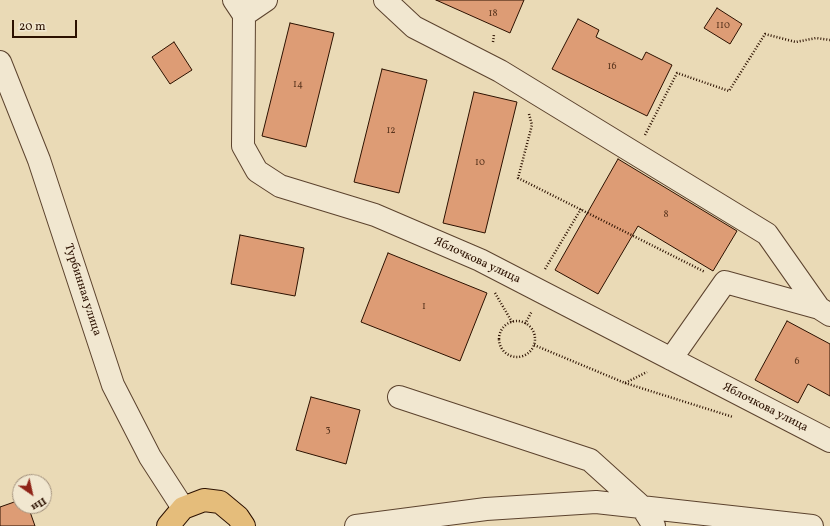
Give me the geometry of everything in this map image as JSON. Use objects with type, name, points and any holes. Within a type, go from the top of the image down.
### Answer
[{"type":"main road","points":[[168,526],[183,508],[204,500],[220,502],[238,517],[244,526]]},
{"type":"street","name":"Яблочкова улица","points":[[266,0],[239,8],[243,146],[257,170],[280,186],[375,215],[480,260],[830,441]]},
{"type":"street","points":[[385,0],[414,27],[500,71],[767,234],[824,311]]},
{"type":"street","name":"Турбинная улица","points":[[0,62],[39,160],[113,385],[150,458],[183,508]]},
{"type":"street","points":[[671,359],[725,282],[824,311]]},
{"type":"street","points":[[399,397],[590,460],[642,507],[654,526]]},
{"type":"street","points":[[356,526],[486,509],[596,502],[812,526]]},
{"type":"path","points":[[636,154],[677,73],[729,91],[765,34],[796,42],[816,38],[830,40]]},
{"type":"path","points":[[532,124],[518,178],[725,282]]},
{"type":"path","points":[[550,262],[581,209]]},
{"type":"path","points":[[518,321],[523,322],[528,325],[534,334],[534,345],[526,354],[516,357],[510,355],[501,347],[499,341],[500,335],[506,325],[518,321]]},
{"type":"path","points":[[534,345],[625,383],[740,419]]},
{"type":"path","points":[[625,383],[671,359]]},
{"type":"building","points":[[436,0],[524,0],[510,33]]},
{"type":"building","points":[[717,8],[742,24],[730,44],[704,28]]},
{"type":"building","points":[[578,19],[599,30],[596,37],[642,60],[646,52],[672,65],[647,116],[552,69]]},
{"type":"building","points":[[290,23],[334,33],[306,147],[262,136]]},
{"type":"building","points":[[174,42],[192,70],[170,84],[152,57]]},
{"type":"building","points":[[382,69],[427,80],[399,193],[354,182]]},
{"type":"building","points":[[474,92],[517,102],[485,233],[443,223]]},
{"type":"building","points":[[618,159],[737,231],[713,271],[638,226],[598,294],[555,270]]},
{"type":"building","points":[[240,235],[304,248],[295,296],[231,284]]},
{"type":"building","points":[[388,253],[487,293],[460,361],[361,322]]},
{"type":"building","points":[[787,321],[830,344],[830,396],[808,384],[798,403],[755,380]]},
{"type":"building","points":[[311,397],[360,410],[346,464],[296,450]]},
{"type":"building","points":[[12,503],[12,514],[31,514],[35,526],[0,526],[0,507]]}]
